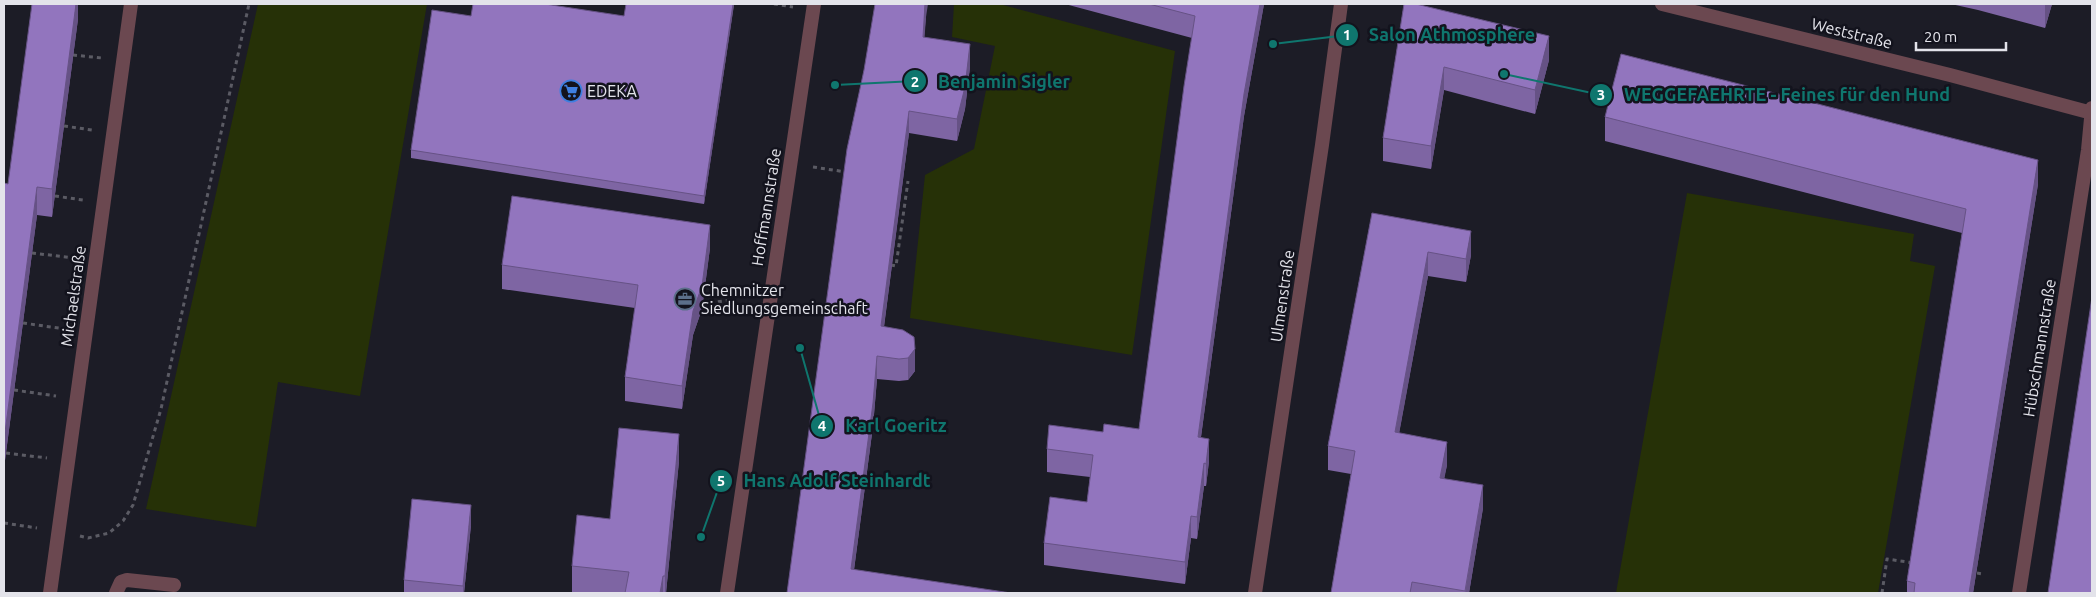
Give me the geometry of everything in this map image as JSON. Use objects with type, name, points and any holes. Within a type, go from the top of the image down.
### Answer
[{"type":"street","name":"Michaelstraße","points":[[50,593],[130,4]]},
{"type":"street","name":"Hoffmannstraße","points":[[727,593],[814,4]]},
{"type":"street","name":"Ulmenstraße","points":[[1255,593],[1321,155],[1341,4]]},
{"type":"street","name":"Weststraße","points":[[1662,4],[2092,111]]},
{"type":"street","name":"Hübschmannstraße","points":[[2019,593],[2088,150],[2092,111]]},
{"type":"street","points":[[116,593],[121,582],[127,580],[174,584]]},
{"type":"path","points":[[4,523],[59,531],[88,538],[109,533],[123,521],[133,504],[161,409],[249,4]]},
{"type":"path","points":[[73,55],[122,61]]},
{"type":"path","points":[[64,126],[112,132]]},
{"type":"path","points":[[790,164],[847,172]]},
{"type":"path","points":[[892,265],[896,266],[908,181]]},
{"type":"path","points":[[55,196],[104,202]]},
{"type":"path","points":[[32,253],[96,261]]},
{"type":"path","points":[[702,304],[731,300]]},
{"type":"path","points":[[23,324],[86,332]]},
{"type":"path","points":[[14,390],[76,398]]},
{"type":"path","points":[[6,453],[68,461]]},
{"type":"path","points":[[1882,593],[1887,559],[1914,563]]},
{"type":"path","points":[[1977,573],[1983,574]]},
{"type":"green space","points":[[258,4],[427,4],[360,396],[278,382],[256,527],[146,509]]},
{"type":"green space","points":[[954,4],[999,4],[1175,51],[1132,355],[910,318],[925,175],[974,149],[995,46],[952,37]]},
{"type":"green space","points":[[1687,193],[1914,234],[1910,261],[1935,266],[1878,593],[1616,593]]},
{"type":"building","points":[[32,4],[76,4],[52,189],[37,187],[4,440],[4,183],[8,184]]},
{"type":"building","name":"EDEKA","points":[[473,4],[545,4],[624,16],[626,4],[733,4],[704,196],[411,150],[432,10],[471,16]]},
{"type":"building","points":[[875,4],[925,4],[923,37],[970,44],[965,87],[957,119],[909,111],[881,326],[903,330],[914,337],[915,349],[908,358],[899,359],[877,356],[873,403],[851,569],[1011,593],[787,593],[847,149],[864,70]]},
{"type":"building","points":[[1149,4],[1260,4],[1244,94],[1198,437],[1209,439],[1206,464],[1204,463],[1197,517],[1191,516],[1185,562],[1044,543],[1050,497],[1087,502],[1093,455],[1047,449],[1049,425],[1103,432],[1104,424],[1139,429],[1195,16]]},
{"type":"building","points":[[1404,4],[1416,4],[1549,36],[1535,90],[1444,67],[1431,146],[1383,138]]},
{"type":"building","points":[[1621,54],[2038,160],[1969,593],[1914,593],[1915,583],[1907,581],[1966,209],[1605,117]]},
{"type":"building","points":[[512,196],[710,225],[702,286],[693,311],[682,386],[625,377],[638,285],[502,265]]},
{"type":"building","points":[[1372,213],[1471,231],[1466,259],[1428,252],[1395,432],[1447,442],[1440,478],[1483,485],[1465,591],[1412,582],[1410,593],[1331,593],[1355,451],[1328,446]]},
{"type":"building","points":[[2092,297],[2092,593],[2048,593]]},
{"type":"building","points":[[619,428],[679,434],[665,576],[663,576],[660,593],[625,593],[629,572],[572,566],[577,515],[610,519]]},
{"type":"building","points":[[412,499],[471,505],[463,586],[404,580]]},
{"type":"place","name":"Salon Athmosphere","points":[[1273,44]]},
{"type":"place","name":"WEGGEFAEHRTE - Feines für den Hund","points":[[1504,74]]},
{"type":"place","name":"Benjamin Sigler","points":[[835,85]]},
{"type":"place","name":"EDEKA","points":[[571,91]]},
{"type":"place","name":"Chemnitzer Siedlungsgemeinschaft","points":[[685,299]]},
{"type":"place","name":"Karl Goeritz","points":[[800,348]]},
{"type":"place","name":"Hans Adolf Steinhardt","points":[[701,537]]}]
